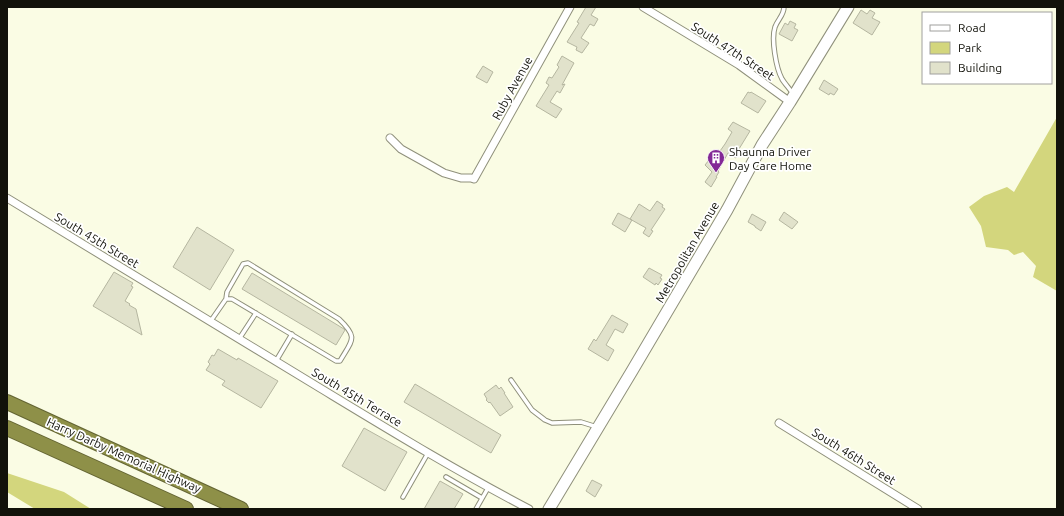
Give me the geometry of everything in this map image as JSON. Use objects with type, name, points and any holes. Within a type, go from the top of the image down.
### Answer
[{"type":"highway","name":"Harry Darby Memorial Highway","points":[[7,402],[241,509]]},
{"type":"highway","name":"Harry Darby Memorial Highway","points":[[7,428],[186,509]]},
{"type":"main road","name":"Metropolitan Avenue","points":[[548,509],[632,371],[723,216],[762,145],[848,7]]},
{"type":"street","name":"Ruby Avenue","points":[[390,138],[401,149],[444,173],[461,178],[474,179],[570,7]]},
{"type":"street","name":"South 47th Street","points":[[643,7],[792,98]]},
{"type":"street","name":"South 45th Street","points":[[7,198],[175,301]]},
{"type":"street","name":"South 45th Terrace","points":[[175,301],[428,453],[488,488],[529,509]]},
{"type":"street","name":"South 46th Street","points":[[779,422],[918,509]]},
{"type":"lane","points":[[784,7],[784,12],[775,27],[774,52],[782,79],[792,98]]},
{"type":"lane","points":[[210,322],[226,299],[226,292],[244,264],[248,263],[339,319],[348,327],[352,334],[352,340],[340,361],[336,361],[232,299],[226,299]]},
{"type":"lane","points":[[239,339],[256,313]]},
{"type":"lane","points":[[276,362],[292,334]]},
{"type":"lane","points":[[511,380],[532,410],[544,420],[552,422],[581,422],[598,427]]},
{"type":"lane","points":[[403,497],[428,453]]},
{"type":"lane","points":[[446,477],[482,498]]},
{"type":"lane","points":[[477,509],[488,488]]},
{"type":"green space","points":[[1057,117],[1057,291],[1033,277],[1036,266],[1023,252],[1014,255],[1008,250],[986,247],[981,226],[969,207],[984,196],[1007,187],[1014,192]]},
{"type":"green space","points":[[7,473],[64,492],[91,509],[35,509],[7,492]]},
{"type":"building","points":[[586,7],[596,7],[591,15],[598,19],[594,26],[590,24],[581,38],[589,43],[582,53],[576,50],[577,47],[567,42],[579,23],[577,22]]},
{"type":"building","points":[[861,10],[867,14],[870,10],[875,13],[872,18],[880,22],[872,35],[853,23]]},
{"type":"building","points":[[790,21],[796,24],[794,28],[798,30],[792,41],[779,34],[785,23],[788,25]]},
{"type":"building","points":[[562,56],[574,63],[562,85],[565,84],[560,93],[557,91],[550,102],[562,109],[556,118],[536,106],[549,85],[546,83],[549,77],[552,78],[559,67],[557,65]]},
{"type":"building","points":[[483,66],[493,72],[487,83],[476,77]]},
{"type":"building","points":[[824,80],[838,89],[834,95],[830,93],[829,95],[819,89]]},
{"type":"building","points":[[748,92],[751,92],[766,101],[758,113],[741,103]]},
{"type":"building","points":[[733,122],[750,131],[739,149],[741,150],[736,158],[728,153],[711,187],[705,182],[712,172],[705,165],[709,160],[711,161],[718,150],[720,151],[725,144],[732,132],[728,129]]},
{"type":"building","points":[[657,201],[663,205],[662,207],[665,209],[651,230],[653,231],[649,237],[643,233],[646,228],[630,219],[639,204],[650,211]]},
{"type":"building","points":[[784,212],[798,222],[792,229],[779,220]]},
{"type":"building","points":[[618,213],[632,220],[625,232],[612,224]]},
{"type":"building","points":[[752,214],[766,222],[761,231],[748,222]]},
{"type":"building","points":[[197,227],[234,250],[210,290],[173,267]]},
{"type":"building","points":[[649,268],[662,275],[660,278],[662,279],[658,285],[656,283],[655,285],[643,277]]},
{"type":"building","points":[[114,272],[133,283],[131,286],[133,287],[125,301],[136,309],[142,335],[93,306]]},
{"type":"building","points":[[252,273],[344,329],[345,330],[336,345],[242,289]]},
{"type":"building","points":[[612,315],[628,324],[623,333],[615,329],[606,345],[614,350],[608,361],[588,349],[594,339],[596,341]]},
{"type":"building","points":[[218,349],[237,360],[238,358],[278,381],[261,408],[222,385],[225,381],[206,370],[210,364],[208,362],[212,355],[214,356]]},
{"type":"building","points":[[415,384],[501,435],[491,453],[404,402]]},
{"type":"building","points":[[496,385],[499,389],[501,387],[513,407],[500,416],[490,402],[489,403],[486,400],[487,399],[484,394]]},
{"type":"building","points":[[364,428],[407,452],[385,491],[342,466]]},
{"type":"building","points":[[592,480],[602,485],[595,497],[586,491]]},
{"type":"building","points":[[440,481],[463,494],[454,509],[424,509]]},
{"type":"place","name":"Shaunna Driver Day Care Home","points":[[716,173]]}]
